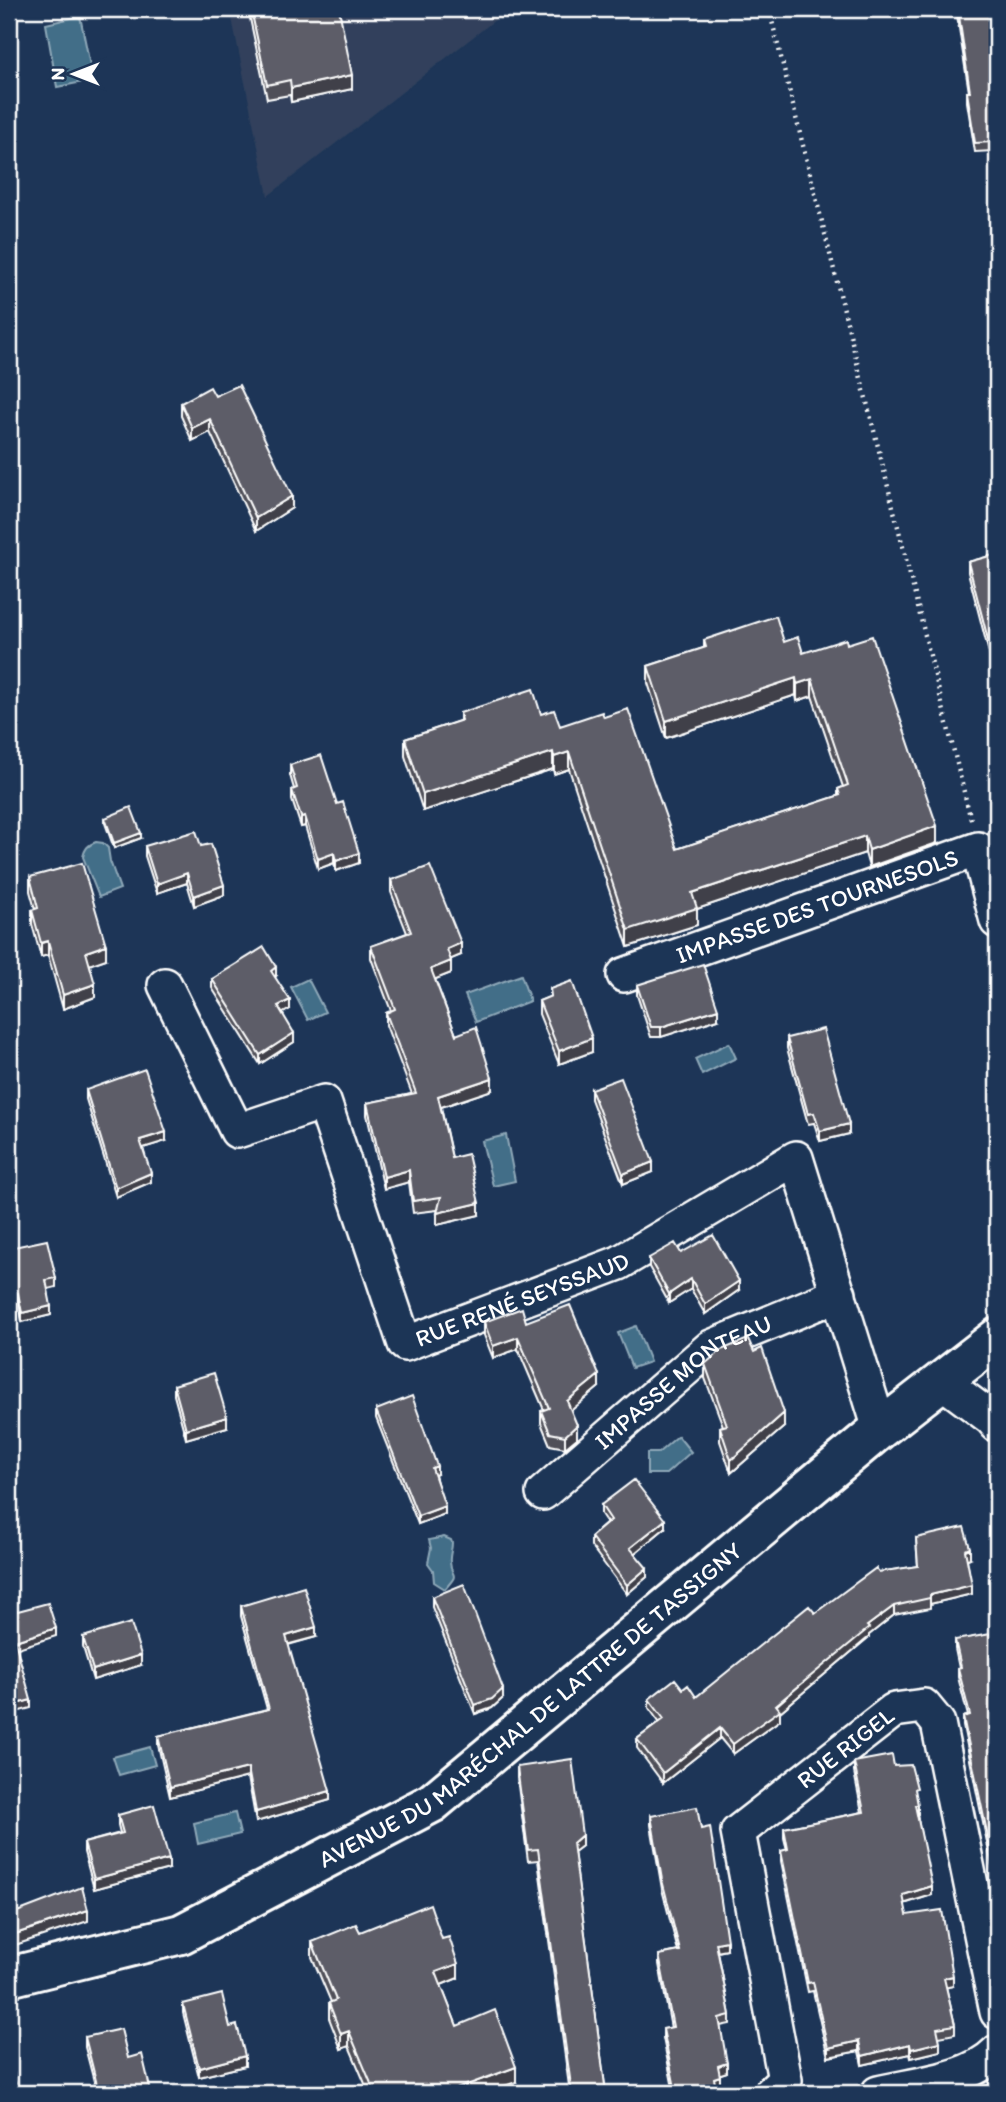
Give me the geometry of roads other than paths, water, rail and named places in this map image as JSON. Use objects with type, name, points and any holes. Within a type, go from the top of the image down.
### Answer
[{"type":"main road","name":"AVENUE DU MARÉCHAL DE LATTRE DE TASSIGNY","points":[[9,1977],[181,1934],[432,1804],[880,1429],[997,1338]]},
{"type":"street","name":"IMPASSE DES TOURNESOLS","points":[[624,975],[978,849],[997,921]]},
{"type":"street","name":"RUE RENÉ SEYSSAUD","points":[[165,985],[237,1131],[324,1102],[405,1344],[620,1263],[796,1158],[880,1429]]},
{"type":"street","name":"IMPASSE MONTEAU","points":[[543,1493],[711,1347],[839,1294]]},
{"type":"street","points":[[940,1380],[997,1425]]},
{"type":"street","name":"RUE RIGEL","points":[[771,2093],[785,2080],[738,1832],[894,1710],[924,1706],[937,1723],[997,2012]]},
{"type":"street","points":[[878,2093],[968,2072],[988,2062],[997,2052]]}]
